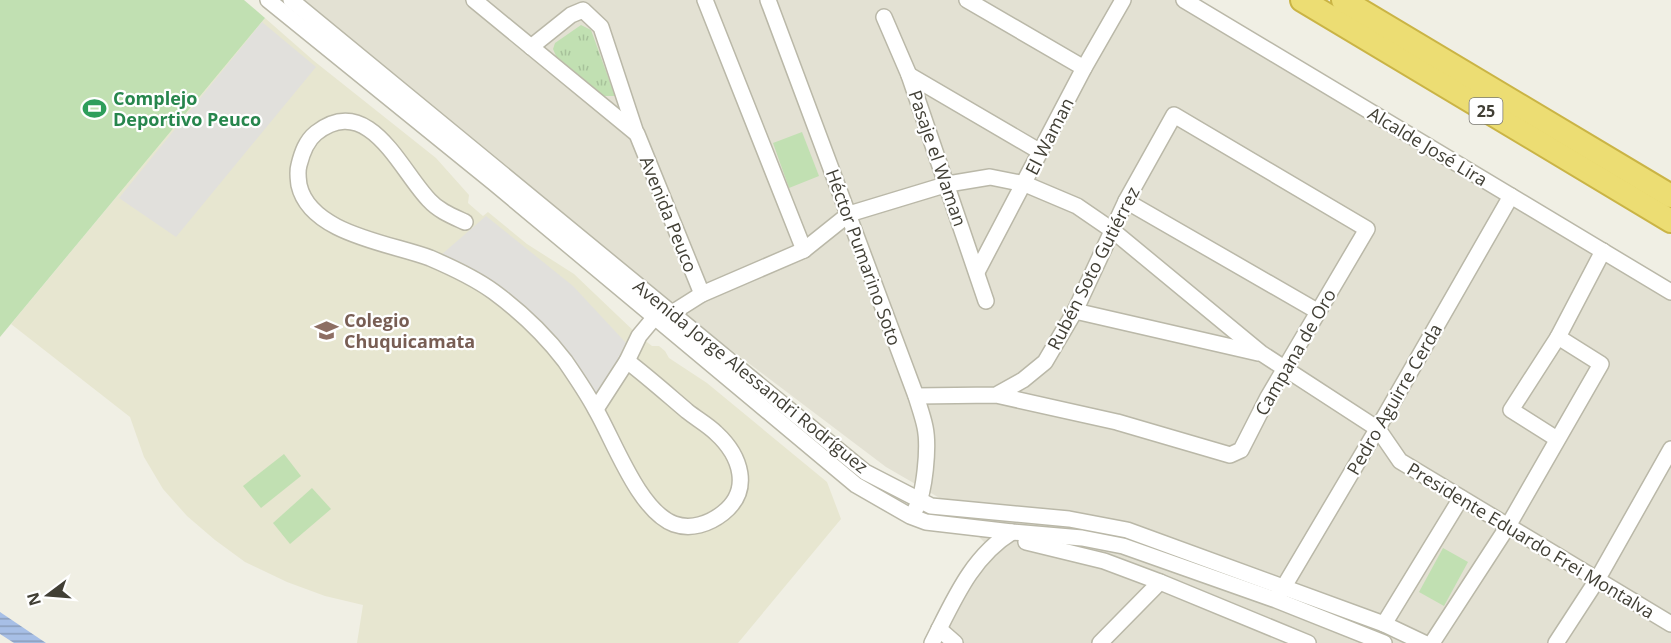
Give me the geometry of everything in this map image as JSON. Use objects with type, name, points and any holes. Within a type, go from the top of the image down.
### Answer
[{"type":"highway","name":"25","points":[[1302,0],[1671,221]]},
{"type":"highway","name":"25","points":[[1343,0],[1671,196]]},
{"type":"street","name":"Avenida Jorge Alessandri Rodríguez","points":[[268,0],[302,19],[498,178],[672,313],[865,472],[931,506],[1069,519],[1127,530],[1280,594],[1384,643]]},
{"type":"street","name":"Avenida Jorge Alessandri Rodríguez","points":[[291,0],[302,19]]},
{"type":"street","name":"Avenida Peuco","points":[[474,0],[637,135]]},
{"type":"street","points":[[705,0],[804,250]]},
{"type":"street","name":"Héctor Pumarino Soto","points":[[768,0],[916,396],[926,430],[924,485],[920,501],[910,516]]},
{"type":"street","points":[[967,0],[1084,68]]},
{"type":"street","name":"El Waman","points":[[977,272],[1025,184],[1039,151],[1123,0]]},
{"type":"street","name":"Alcalde José Lira","points":[[1184,0],[1671,292]]},
{"type":"street","name":"Avenida Peuco","points":[[531,47],[571,15],[583,10],[601,27],[637,135],[702,294]]},
{"type":"street","name":"Pasaje el Waman","points":[[884,17],[909,75],[986,301]]},
{"type":"street","points":[[909,75],[1039,151]]},
{"type":"street","name":"Rubén Soto Gutiérrez","points":[[916,396],[996,395],[1023,380],[1045,362],[1075,311],[1126,201],[1174,115]]},
{"type":"street","name":"Campana de Oro","points":[[996,395],[1117,422],[1230,455],[1241,450],[1317,311],[1367,229],[1174,115]]},
{"type":"street","points":[[465,222],[446,214],[430,201],[391,149],[369,128],[347,122],[325,126],[309,139],[297,172],[301,195],[311,208],[331,225],[381,244],[428,257],[493,291],[537,327],[565,361],[596,409],[638,489],[654,510],[673,524],[691,527],[713,521],[729,508],[740,491],[742,475],[735,456],[717,433],[627,361]]},
{"type":"street","name":"Presidente Eduardo Frei Montalva","points":[[654,318],[672,313],[702,294],[804,250],[849,214],[948,184],[990,177],[1025,184],[1077,206],[1112,230],[1261,353],[1378,429],[1400,461],[1671,624]]},
{"type":"street","name":"Avenida Jorge Alessandri Rodríguez","points":[[498,178],[654,318],[856,485],[910,516],[926,522],[1006,536],[1082,538],[1123,546],[1384,624],[1424,643]]},
{"type":"street","name":"Pedro Aguirre Cerda","points":[[1280,594],[1378,429],[1510,196]]},
{"type":"street","points":[[1126,201],[1317,311]]},
{"type":"street","points":[[1557,439],[1511,410],[1557,337],[1603,251]]},
{"type":"street","points":[[1075,311],[1261,353]]},
{"type":"street","points":[[596,409],[627,361],[639,336],[654,318]]},
{"type":"street","points":[[1432,643],[1508,526],[1601,364],[1557,337]]},
{"type":"street","points":[[1556,643],[1597,580],[1671,449]]},
{"type":"street","points":[[1384,624],[1461,498]]},
{"type":"street","points":[[955,643],[936,636],[970,570],[1006,536],[1095,559],[1160,582],[1308,643]]},
{"type":"street","points":[[1100,643],[1160,582]]},
{"type":"shaded area","points":[[279,0],[1199,0],[1671,282],[1671,643],[931,643],[986,544],[943,500],[886,467],[710,334]]},
{"type":"shaded area","name":"Colegio Chuquicamata","points":[[265,18],[314,61],[436,158],[469,195],[468,203],[483,216],[488,212],[527,244],[574,274],[639,336],[652,346],[659,346],[669,358],[707,383],[827,482],[841,519],[738,643],[357,643],[363,605],[325,596],[287,582],[245,562],[215,540],[187,516],[163,489],[144,457],[130,417],[11,324]]},
{"type":"shaded area","points":[[262,22],[316,67],[176,237],[119,198]]},
{"type":"shaded area","points":[[486,216],[573,286],[628,345],[593,398],[571,365],[441,255]]},
{"type":"green space","name":"Complejo Deportivo Peuco","points":[[0,0],[244,0],[265,18],[0,337]]},
{"type":"green space","points":[[581,25],[591,30],[615,96],[604,96],[556,56],[553,49],[555,43]]},
{"type":"green space","points":[[802,132],[819,176],[789,188],[773,143]]},
{"type":"green space","points":[[284,454],[301,476],[261,508],[243,486]]},
{"type":"green space","points":[[312,488],[331,509],[290,544],[273,523]]},
{"type":"green space","points":[[1443,548],[1468,562],[1444,606],[1419,592]]},
{"type":"water","points":[[0,612],[46,643],[14,643],[0,634]]},
{"type":"place","name":"Complejo Deportivo Peuco","points":[[95,108]]},
{"type":"place","name":"Colegio Chuquicamata","points":[[326,330]]}]
